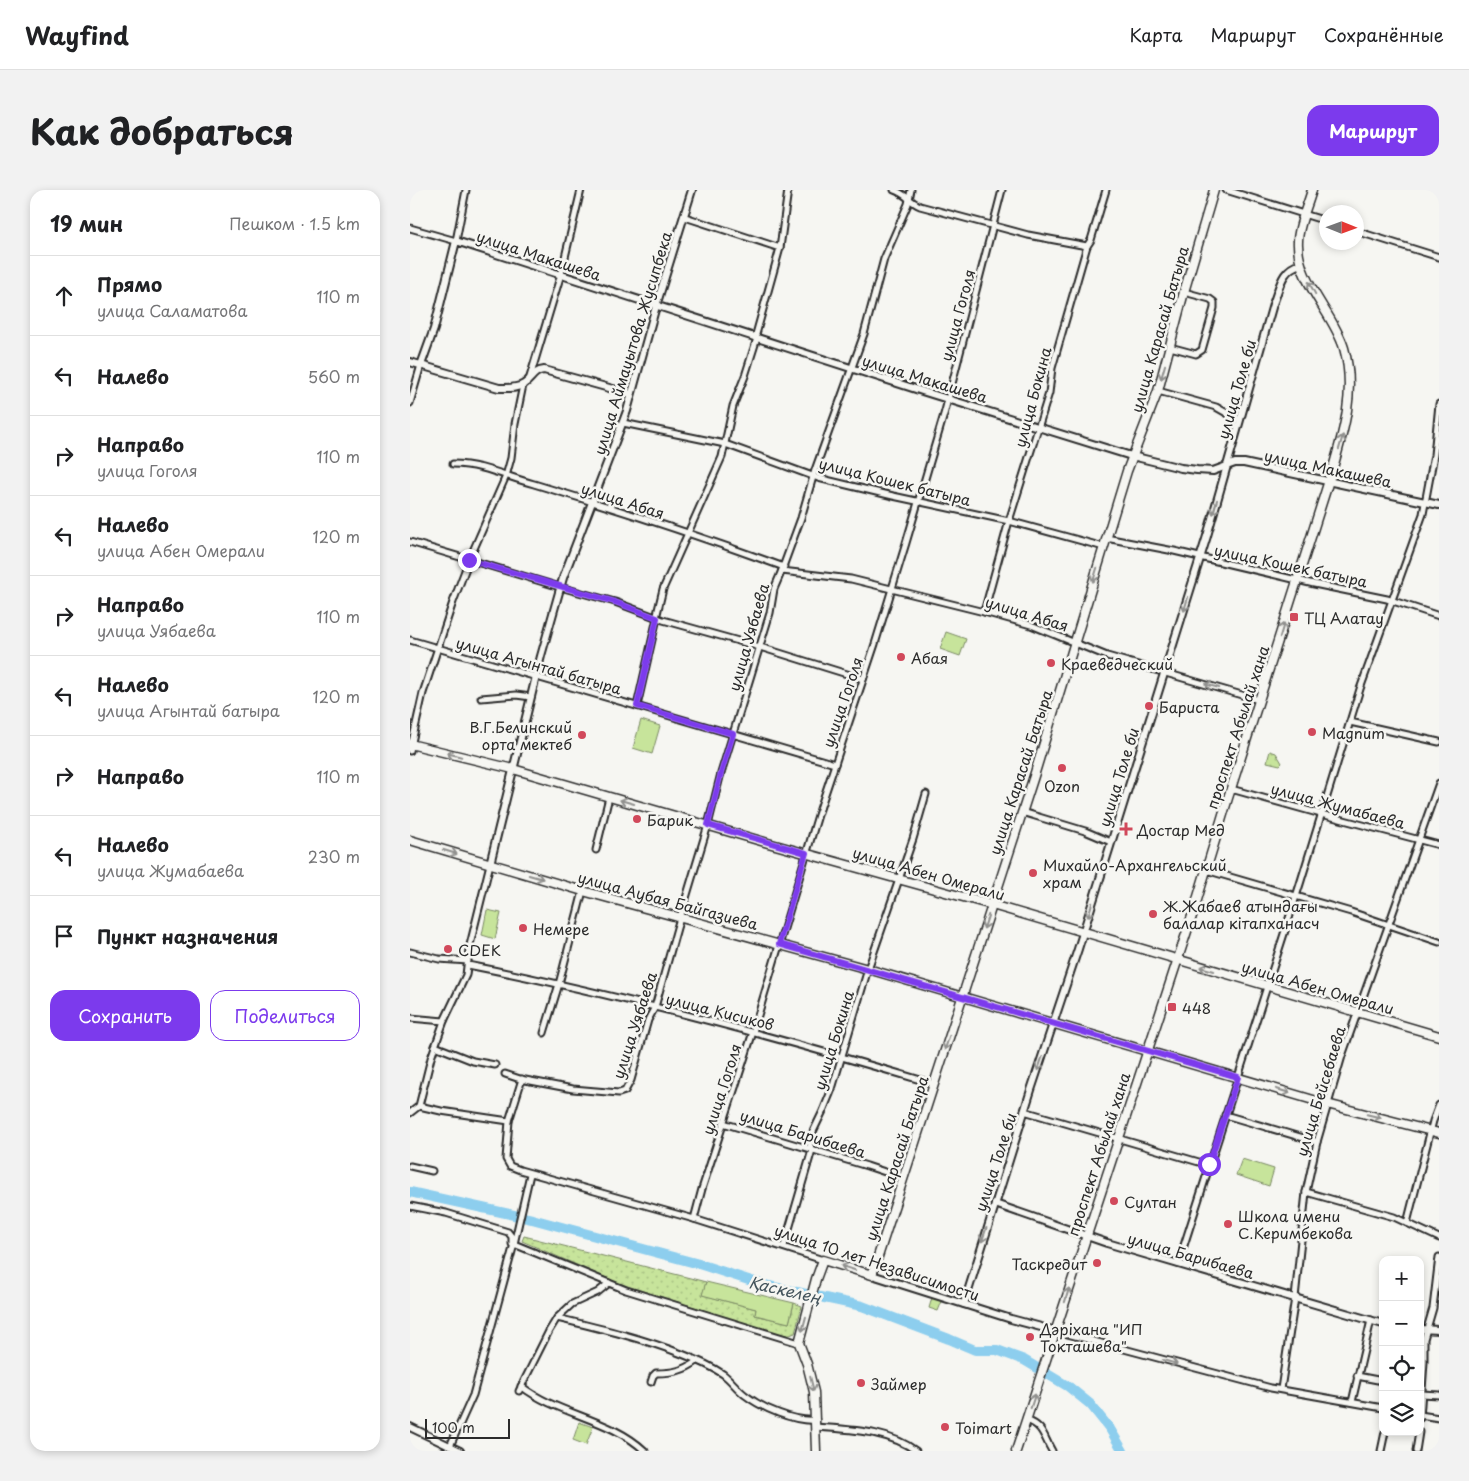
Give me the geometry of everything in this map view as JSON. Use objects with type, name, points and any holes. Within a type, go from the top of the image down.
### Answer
[{"type":"main road","name":"улица Карасай Батыра","points":[[872,1275],[1076,642],[1132,455],[1158,391],[1184,292],[1214,190]]},
{"type":"main road","name":"проспект Абылай хана","points":[[1026,1420],[1206,870],[1346,424],[1349,394],[1348,364],[1340,339],[1301,264],[1298,239],[1312,190]]},
{"type":"main road","name":"улица Абен Омерали","points":[[411,747],[513,769],[992,904],[1439,1036]]},
{"type":"main road","name":"улица Аубая Байгазиева","points":[[410,840],[582,891],[962,996],[1327,1104],[1435,1132]]},
{"type":"main road","name":"улица 10 лет Независимости","points":[[824,1260],[872,1275]]},
{"type":"main road","points":[[816,1451],[814,1392],[807,1364],[799,1343],[816,1279],[824,1260]]},
{"type":"main road","points":[[1016,1451],[1026,1420]]},
{"type":"street","points":[[410,403],[434,328],[456,241],[466,190]]},
{"type":"street","points":[[530,378],[561,274],[581,190]]},
{"type":"street","name":"улица Аймауытова Жусипбека","points":[[419,1106],[435,1046],[444,1021],[466,975],[469,949],[560,587],[623,423],[656,306],[692,190]]},
{"type":"street","points":[[637,706],[663,589],[722,456],[734,406],[745,376],[780,248],[788,190]]},
{"type":"street","points":[[894,190],[906,195],[909,200],[920,206],[994,226],[1087,246]]},
{"type":"street","name":"улица Уябаева","points":[[522,1079],[573,1089],[619,1093],[625,1091],[630,1080],[648,1020],[655,1007],[708,825],[719,780],[770,613],[774,589],[804,510],[814,475],[864,334],[884,259],[912,190]]},
{"type":"street","name":"улица Гоголя","points":[[694,1219],[753,1032],[806,853],[892,590],[948,398],[1002,190]]},
{"type":"street","name":"улица Бокина","points":[[984,612],[1009,521],[1049,393],[1052,368],[1087,246],[1091,240],[1106,190]]},
{"type":"street","points":[[1226,190],[1319,219]]},
{"type":"street","points":[[685,217],[780,248]]},
{"type":"street","name":"улица Макашева","points":[[410,228],[1132,455],[1181,468],[1197,470],[1213,471],[1235,463],[1244,463],[1439,505]]},
{"type":"street","points":[[1364,234],[1439,257]]},
{"type":"street","name":"улица Толе би","points":[[964,1304],[1024,1111],[1084,931],[1200,558],[1270,313],[1286,272],[1291,267],[1301,264]]},
{"type":"street","points":[[1170,348],[1196,354],[1202,350],[1214,308],[1214,302],[1184,292]]},
{"type":"street","points":[[410,362],[499,388],[514,388],[523,385],[538,370],[544,370],[631,394]]},
{"type":"street","points":[[411,747],[423,693],[437,649],[469,560],[506,476],[523,385]]},
{"type":"street","points":[[1158,391],[1216,407],[1239,420]]},
{"type":"street","points":[[1178,1264],[1296,897],[1370,658],[1414,540],[1425,501],[1434,455],[1439,404]]},
{"type":"street","name":"улица Кошек батыра","points":[[623,423],[725,444],[828,480],[1009,521],[1104,547]]},
{"type":"street","name":"улица Абая","points":[[453,464],[477,466],[592,502],[783,569],[844,578],[984,612],[1031,625],[1076,642],[1088,650],[1259,700]]},
{"type":"street","name":"улица Кошек батыра","points":[[1106,538],[1391,600],[1439,616]]},
{"type":"street","points":[[410,542],[615,602],[656,618],[760,647],[863,679]]},
{"type":"street","name":"улица Агынтай батыра","points":[[410,640],[835,764]]},
{"type":"street","points":[[481,698],[516,695],[531,697]]},
{"type":"street","points":[[1350,722],[1439,742]]},
{"type":"street","name":"улица Бейсебаева","points":[[1281,1389],[1295,1298],[1306,1192],[1317,1142],[1327,1104],[1439,783]]},
{"type":"street","name":"улица Жумабаева","points":[[1231,788],[1439,845]]},
{"type":"street","name":"улица Бокина","points":[[784,1246],[811,1150],[809,1140],[823,1111],[842,1056],[868,969],[900,879],[926,794]]},
{"type":"street","points":[[596,850],[609,797]]},
{"type":"street","points":[[1022,812],[1084,831],[1112,842]]},
{"type":"street","points":[[1206,870],[1389,924],[1439,942]]},
{"type":"street","points":[[544,1033],[559,984],[582,891]]},
{"type":"street","name":"улица Кисиков","points":[[410,952],[620,997],[842,1056],[934,1084]]},
{"type":"street","points":[[410,1018],[444,1021]]},
{"type":"street","points":[[435,1046],[473,1061],[495,1065]]},
{"type":"street","points":[[410,1113],[419,1106],[509,1121],[522,1079],[505,1074]]},
{"type":"street","points":[[1407,1223],[1435,1132],[1439,1105]]},
{"type":"street","points":[[1024,1111],[1209,1164]]},
{"type":"street","points":[[1225,1115],[1317,1142]]},
{"type":"street","name":"улица 10 лет Независимости","points":[[509,1121],[506,1149],[507,1162],[510,1166],[530,1174],[694,1219],[824,1260]]},
{"type":"street","name":"улица Барибаева","points":[[723,1123],[903,1178]]},
{"type":"street","points":[[410,1166],[432,1170]]},
{"type":"street","points":[[450,1446],[473,1395],[513,1247],[530,1174]]},
{"type":"street","points":[[1306,1192],[1370,1209],[1439,1238]]},
{"type":"street","name":"улица Барибаева","points":[[995,1204],[1107,1244],[1379,1323]]},
{"type":"street","points":[[410,1206],[446,1213],[508,1232],[512,1237],[513,1247]]},
{"type":"street","points":[[513,1247],[661,1302],[799,1343]]},
{"type":"street","points":[[1439,1257],[1432,1308],[1424,1329],[1439,1330]]},
{"type":"street","name":"улица 10 лет Независимости","points":[[872,1275],[964,1304],[1234,1379],[1379,1407]]},
{"type":"street","points":[[609,1283],[598,1292],[572,1304],[557,1318],[520,1389],[575,1415],[623,1434],[644,1451]]},
{"type":"street","points":[[557,1318],[659,1346],[697,1361],[722,1374],[744,1394],[774,1411],[797,1419],[896,1438],[916,1451]]},
{"type":"street","points":[[1352,1402],[1371,1320]]},
{"type":"street","points":[[651,1382],[656,1373],[675,1373],[690,1367],[697,1361]]},
{"type":"street","points":[[1357,1376],[1379,1380]]},
{"type":"street","points":[[1424,1391],[1439,1395]]},
{"type":"street","points":[[1424,1416],[1439,1418]]},
{"type":"street","points":[[1026,1420],[1040,1428],[1052,1451]]},
{"type":"street","points":[[410,1428],[460,1451]]},
{"type":"street","points":[[1381,1451],[1384,1436]]},
{"type":"street","points":[[1416,1451],[1418,1436]]},
{"type":"green space","points":[[946,632],[966,639],[960,656],[940,649]]},
{"type":"green space","points":[[641,720],[660,726],[652,754],[633,748]]},
{"type":"green space","points":[[1270,751],[1276,753],[1282,763],[1280,765],[1267,762]]},
{"type":"green space","points":[[487,910],[501,913],[495,939],[482,935]]},
{"type":"green space","points":[[1242,1159],[1274,1169],[1269,1186],[1236,1175]]},
{"type":"green space","points":[[524,1236],[706,1282],[703,1295],[756,1309],[755,1315],[789,1323],[794,1303],[802,1306],[795,1333],[782,1335],[618,1283],[522,1241]]},
{"type":"green space","points":[[706,1282],[794,1303],[789,1323],[755,1315],[756,1309],[702,1295]]},
{"type":"green space","points":[[932,1298],[942,1301],[938,1311],[929,1308]]},
{"type":"green space","points":[[579,1422],[593,1427],[586,1445],[573,1440]]},
{"type":"waterway","name":"Қаскелең","points":[[410,1192],[532,1219],[699,1264],[764,1285],[862,1306],[975,1350],[997,1350],[1024,1360],[1069,1387],[1090,1404],[1110,1429],[1123,1451]]},
{"type":"place","name":"ТЦ Алатау","points":[[1294,617]]},
{"type":"place","name":"Абая","points":[[901,657]]},
{"type":"place","name":"Краеведческий","points":[[1051,663]]},
{"type":"place","name":"Бариста","points":[[1149,706]]},
{"type":"place","name":"Magnum","points":[[1312,732]]},
{"type":"place","name":"В.Г.Белинский орта мектеб","points":[[582,735]]},
{"type":"place","name":"Ozon","points":[[1062,768]]},
{"type":"place","name":"Барик","points":[[637,819]]},
{"type":"place","name":"Достар Мед","points":[[1126,829]]},
{"type":"place","name":"Михайло-Архангельский храм","points":[[1033,873]]},
{"type":"place","name":"Ж.Жабаев атындағы балалар кітапханасч","points":[[1153,914]]},
{"type":"place","name":"Немере","points":[[523,928]]},
{"type":"place","name":"CDEK","points":[[448,949]]},
{"type":"place","name":"448","points":[[1172,1007]]},
{"type":"place","name":"Султан","points":[[1114,1201]]},
{"type":"place","name":"Школа имени С.Керимбекова","points":[[1228,1224]]},
{"type":"place","name":"Таскредит","points":[[1097,1263]]},
{"type":"place","name":"Дәріхана \"ИП Токташева\"","points":[[1030,1337]]},
{"type":"place","name":"Займер","points":[[861,1383]]},
{"type":"place","name":"Toimart","points":[[945,1427]]},
{"type":"route","points":[[469,560],[615,602],[657,618],[637,706],[733,734],[708,825],[806,853],[779,944],[1238,1077],[1209,1164]]}]
